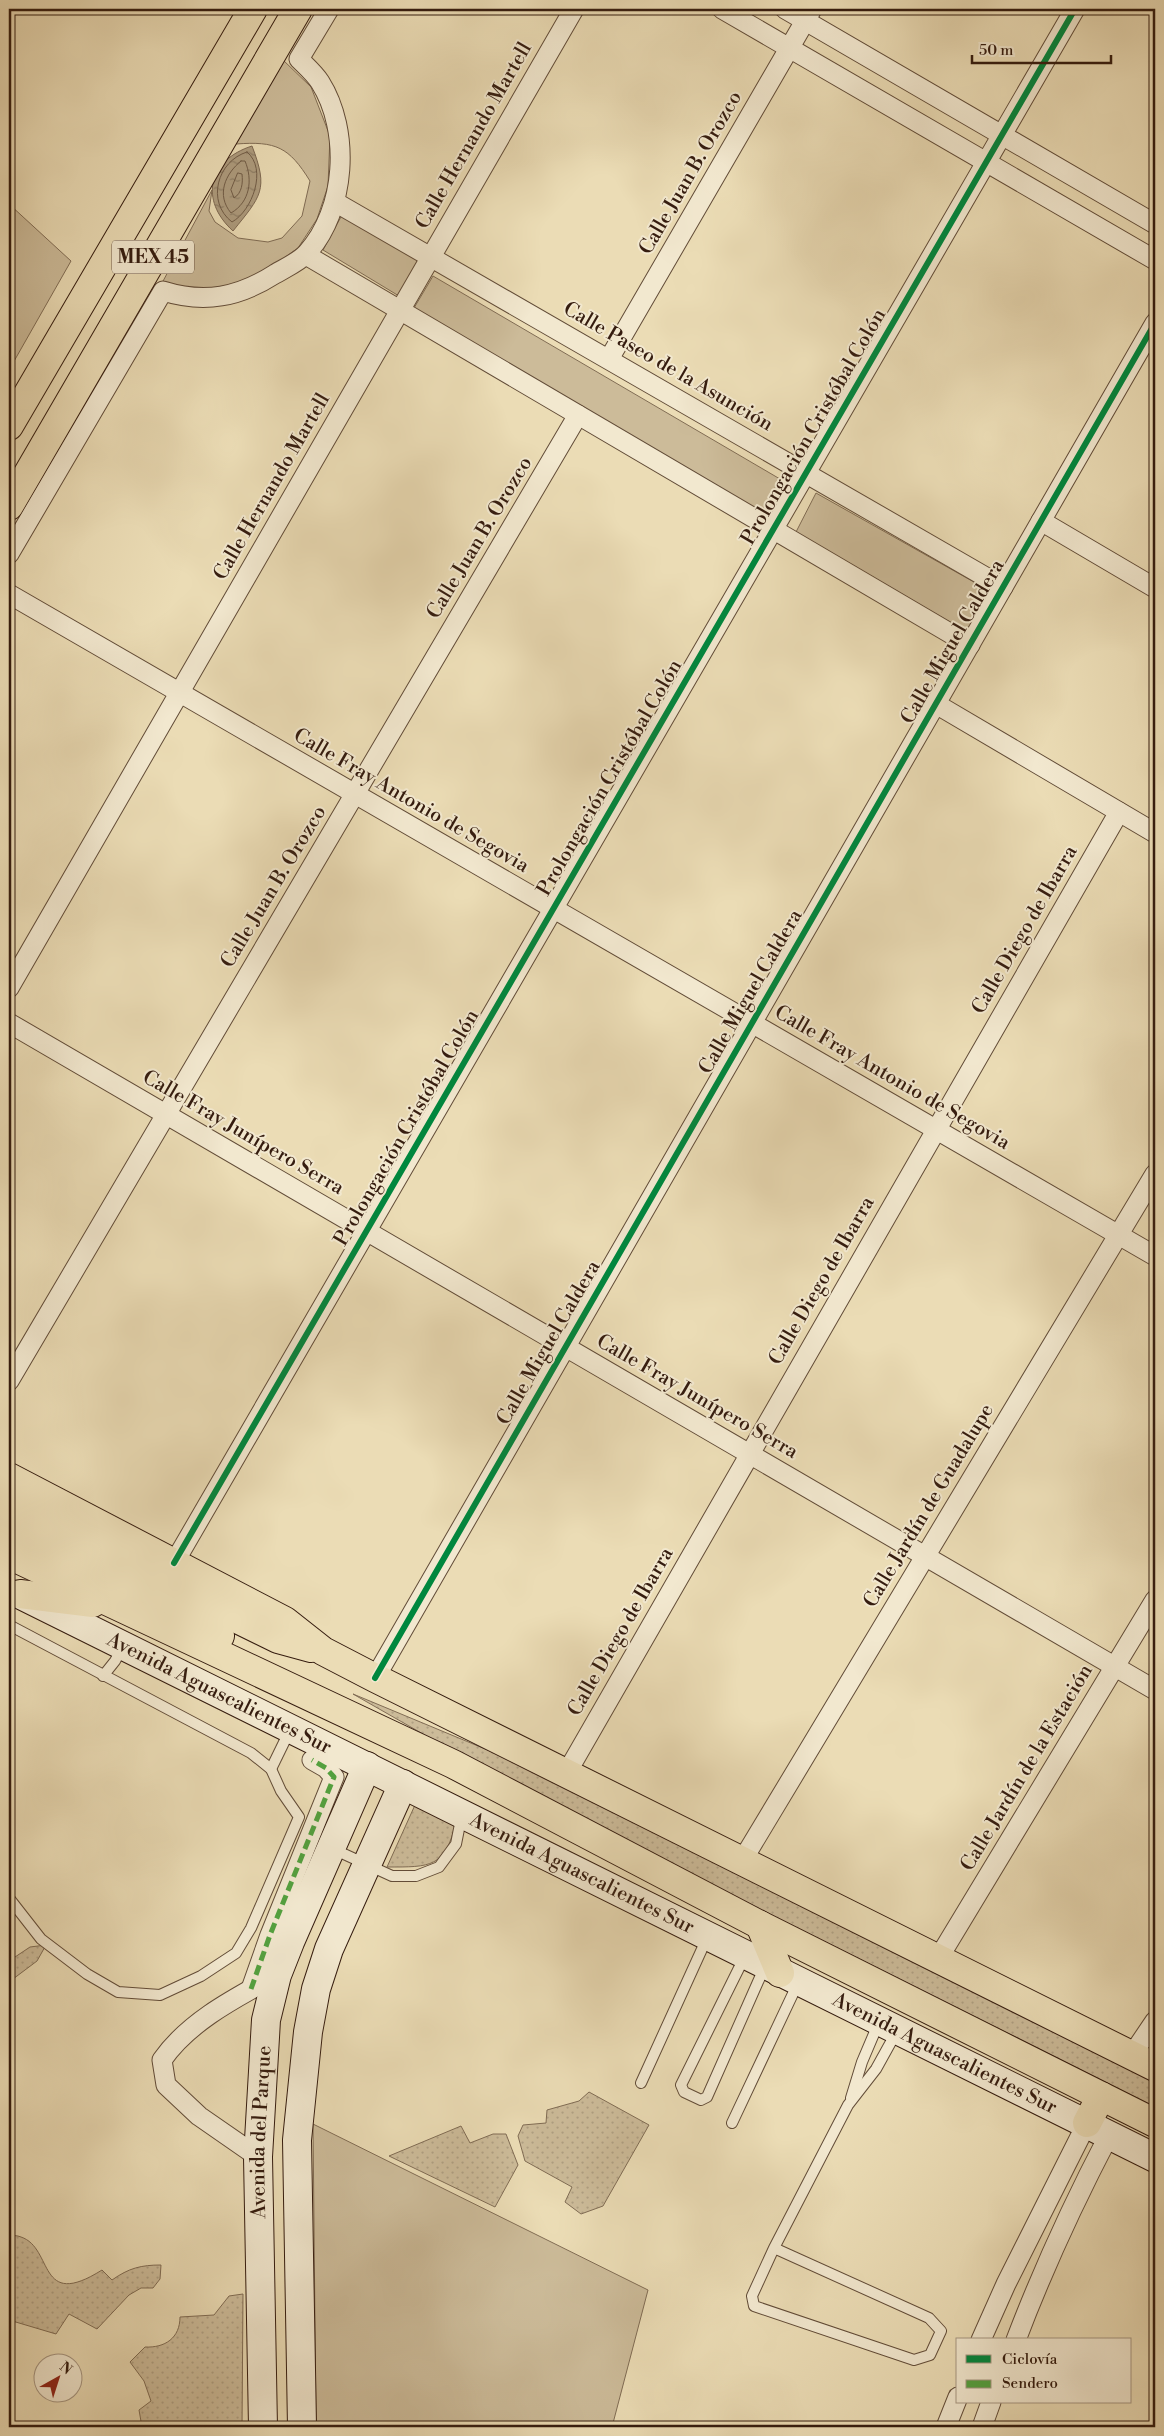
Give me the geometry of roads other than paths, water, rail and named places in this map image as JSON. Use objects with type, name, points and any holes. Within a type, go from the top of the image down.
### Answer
[{"type":"main road","name":"MEX 45","points":[[9,426],[253,9]]},
{"type":"main road","name":"MEX 45","points":[[9,506],[298,9]]},
{"type":"main road","points":[[9,1477],[285,1621],[323,1651],[375,1678],[1144,2061]]},
{"type":"main road","points":[[9,1507],[278,1639],[323,1651]]},
{"type":"main road","name":"Avenida Aguascalientes Sur","points":[[9,1530],[160,1604],[406,1734],[453,1764]]},
{"type":"main road","name":"Avenida Aguascalientes Sur","points":[[9,1554],[453,1764],[760,1925],[1155,2123]]},
{"type":"main road","points":[[14,1591],[116,1606]]},
{"type":"main road","points":[[760,1925],[772,1969]]},
{"type":"main road","points":[[1098,2129],[1101,2096]]},
{"type":"street","points":[[9,554],[163,291],[185,298],[223,298],[260,284],[306,255],[323,233],[335,202],[340,159],[339,131],[331,105],[320,81],[300,59],[329,9]]},
{"type":"street","name":"Calle Hernando Martell","points":[[9,988],[574,9]]},
{"type":"street","points":[[722,9],[1155,260]]},
{"type":"street","points":[[786,9],[808,14],[1002,134],[1155,224]]},
{"type":"street","name":"Prolongación Cristóbal Colón","points":[[174,1563],[1075,9]]},
{"type":"street","name":"Calle Juan B. Orozco","points":[[609,359],[808,14]]},
{"type":"street","name":"Calle Paseo de la Asunción","points":[[335,202],[1003,587]]},
{"type":"street","points":[[306,255],[970,645]]},
{"type":"street","name":"Calle Miguel Caldera","points":[[375,1678],[1155,323]]},
{"type":"street","name":"Calle Juan B. Orozco","points":[[9,1381],[578,415]]},
{"type":"street","points":[[1041,521],[1155,588]]},
{"type":"street","name":"Calle Fray Antonio de Segovia","points":[[9,594],[1155,1256]]},
{"type":"street","points":[[936,704],[1155,833]]},
{"type":"street","name":"Calle Diego de Ibarra","points":[[566,1774],[1119,812]]},
{"type":"street","name":"Calle Fray Junípero Serra","points":[[9,1023],[1155,1690]]},
{"type":"street","name":"Calle Jardín de Guadalupe","points":[[742,1861],[1155,1174]]},
{"type":"street","name":"Avenida Aguascalientes Sur","points":[[14,1591],[1155,2158]]},
{"type":"street","name":"Calle Jardín de la Estación","points":[[938,1959],[1155,1600]]},
{"type":"street","points":[[251,1989],[280,1939],[334,1777],[326,1768],[312,1760]]},
{"type":"street","name":"Avenida del Parque","points":[[263,2427],[258,2156],[266,2020],[278,1975],[280,1939],[330,1848],[367,1766]]},
{"type":"street","name":"Avenida del Parque","points":[[302,2427],[297,2140],[308,2032],[316,1988],[329,1949],[403,1784]]},
{"type":"street","points":[[258,2156],[199,2116],[166,2084],[162,2060],[174,2043],[198,2023],[251,1989],[278,1975]]},
{"type":"street","points":[[1144,2061],[1155,2021]]},
{"type":"street","points":[[982,2338],[1006,2284],[1098,2129]]},
{"type":"street","points":[[1017,2338],[1068,2214],[1098,2129]]},
{"type":"street","points":[[946,2427],[956,2402]]},
{"type":"street","points":[[982,2427],[990,2404]]},
{"type":"lane","points":[[9,1625],[251,1753],[270,1769],[281,1791],[299,1817],[251,1928],[236,1953],[201,1976],[160,1995],[118,1992],[88,1974],[41,1939],[9,1898]]},
{"type":"lane","points":[[103,1676],[115,1661],[123,1645]]},
{"type":"lane","points":[[270,1769],[291,1727]]},
{"type":"lane","points":[[330,1848],[392,1876],[416,1876],[440,1867],[456,1844],[462,1813]]},
{"type":"lane","points":[[251,1928],[280,1939]]},
{"type":"lane","points":[[641,2082],[708,1937]]},
{"type":"lane","points":[[772,1969],[707,2097],[701,2100],[684,2092],[681,2085],[772,1969]]},
{"type":"lane","points":[[732,2123],[772,1969]]},
{"type":"lane","points":[[774,2248],[929,2318],[941,2331],[930,2356],[914,2360],[754,2306],[752,2296],[774,2248],[848,2105],[862,2062],[888,2026]]},
{"type":"lane","points":[[848,2105],[876,2069],[888,2026]]},
{"type":"water","points":[[252,146],[260,173],[261,183],[259,192],[250,209],[233,231],[222,219],[215,207],[212,194],[213,182],[218,171],[226,161],[237,152]]}]
